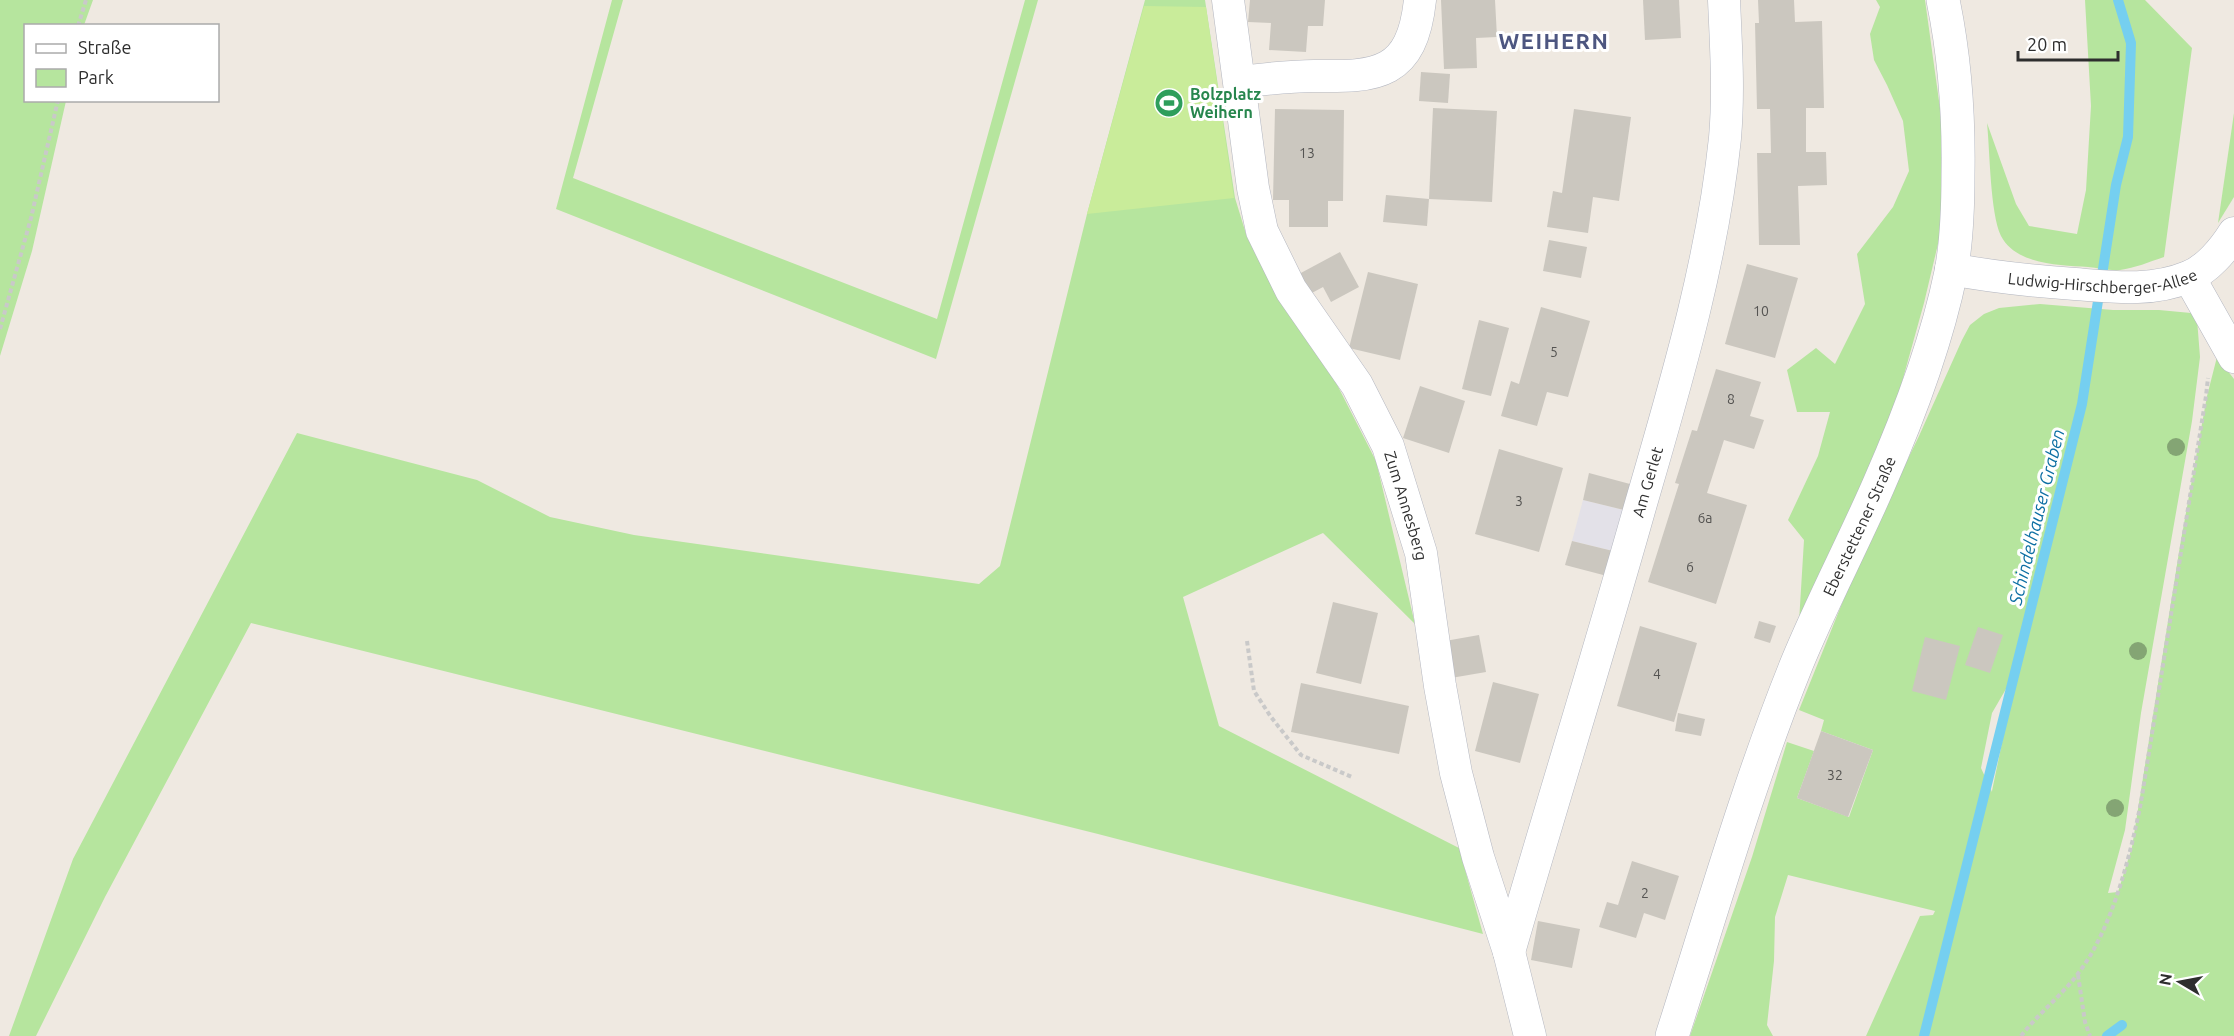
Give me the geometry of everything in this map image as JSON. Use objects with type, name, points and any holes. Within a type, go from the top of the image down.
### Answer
[{"type":"main road","name":"Eberstettener Straße","points":[[1672,1036],[1749,794],[1776,718],[1798,660],[1905,423],[1940,317],[1951,269],[1958,207],[1959,120],[1952,43],[1943,0]]},
{"type":"street","name":"Zum Annesberg","points":[[1228,0],[1253,188],[1262,231],[1291,290],[1357,385],[1388,446],[1421,553],[1440,686],[1456,773],[1478,857],[1509,952],[1530,1036]]},
{"type":"street","points":[[1240,82],[1298,76],[1367,75],[1385,69],[1400,57],[1408,42],[1415,26],[1420,0]]},
{"type":"street","name":"Am Gerlet","points":[[1509,952],[1623,567],[1701,285],[1711,237],[1725,137],[1727,94],[1724,0]]},
{"type":"street","name":"Ludwig-Hirschberger-Allee","points":[[1951,269],[1979,275],[2101,286],[2142,287],[2189,277],[2200,271],[2234,233]]},
{"type":"street","points":[[2189,277],[2234,357]]},
{"type":"path","points":[[79,24],[86,0]]},
{"type":"path","points":[[0,329],[28,229],[58,102]]},
{"type":"path","points":[[2021,1036],[2078,974],[2097,943],[2118,892],[2132,848],[2206,396],[2207,373]]},
{"type":"path","points":[[1247,641],[1254,692],[1271,717],[1301,755],[1352,777]]},
{"type":"path","points":[[2078,974],[2085,1022],[2090,1036]]},
{"type":"shaded area","points":[[1583,500],[1624,510],[1613,551],[1572,541]]},
{"type":"green space","points":[[0,0],[93,0],[84,24],[24,24],[24,102],[66,102],[32,251],[0,356]]},
{"type":"green space","points":[[612,0],[623,0],[573,178],[937,319],[1025,0],[1038,0],[936,359],[556,209]]},
{"type":"green space","points":[[1145,0],[1205,0],[1235,198],[1247,237],[1265,271],[1326,363],[1376,461],[1415,624],[1323,533],[1183,597],[1219,726],[1459,848],[1483,934],[1098,834],[251,623],[105,897],[36,1036],[9,1036],[73,859],[297,433],[477,480],[550,517],[634,535],[979,584],[1000,566],[1087,214]]},
{"type":"green space","points":[[1876,0],[1925,0],[1944,137],[1942,227],[1897,400],[1865,480],[1799,622],[1804,540],[1788,520],[1818,456],[1830,412],[1797,412],[1787,370],[1816,348],[1835,364],[1865,304],[1857,254],[1893,207],[1909,171],[1903,121],[1874,60],[1870,34],[1880,7]]},
{"type":"green space","points":[[2085,0],[2145,0],[2192,48],[2164,257],[2120,270],[2052,264],[2017,253],[2001,236],[1997,226],[1993,198],[1987,123],[2016,204],[2029,226],[2077,234],[2086,190],[2091,106]]},
{"type":"green space","name":"Bolzplatz Weihern","points":[[1144,6],[1206,7],[1234,198],[1087,214]]},
{"type":"green space","points":[[2234,113],[2234,197],[2218,223]]},
{"type":"green space","points":[[2040,304],[2113,310],[2159,310],[2191,313],[2197,319],[2200,357],[2192,421],[2141,713],[2125,830],[2108,893],[2118,892],[2132,847],[2180,546],[2207,396],[2217,357],[2234,379],[2234,1036],[1866,1036],[1920,916],[1933,915],[1935,911],[1788,875],[1775,917],[1774,961],[1767,1025],[1773,1036],[1690,1036],[1752,857],[1787,742],[1814,751],[1797,798],[1849,817],[1873,750],[1821,731],[1824,720],[1799,710],[1862,554],[1962,340],[1970,325],[1984,314],[1999,308]],"holes":[[[2017,670],[1992,792],[1981,768],[1992,713]]]},
{"type":"building","points":[[1250,0],[1325,0],[1323,26],[1308,26],[1306,52],[1269,50],[1271,23],[1248,22]]},
{"type":"building","points":[[1441,0],[1495,0],[1497,37],[1476,38],[1477,68],[1444,69]]},
{"type":"building","points":[[1643,0],[1679,0],[1681,38],[1645,40]]},
{"type":"building","points":[[1758,0],[1794,0],[1795,22],[1822,21],[1824,108],[1806,108],[1806,152],[1826,152],[1827,185],[1798,186],[1800,245],[1759,245],[1757,153],[1771,153],[1770,109],[1757,109],[1755,23],[1759,23]]},
{"type":"building","points":[[1421,72],[1450,74],[1448,103],[1419,101]]},
{"type":"building","points":[[1433,108],[1497,111],[1492,202],[1429,199]]},
{"type":"building","points":[[1275,109],[1344,110],[1343,201],[1328,201],[1328,227],[1289,227],[1289,200],[1273,200]]},
{"type":"building","points":[[1574,109],[1631,117],[1619,201],[1593,197],[1588,233],[1547,227],[1553,191],[1562,193]]},
{"type":"building","points":[[1386,195],[1429,199],[1427,226],[1383,222]]},
{"type":"building","points":[[1549,240],[1587,247],[1581,278],[1543,271]]},
{"type":"building","points":[[1340,252],[1359,287],[1331,302],[1323,287],[1310,294],[1299,274]]},
{"type":"building","points":[[1747,264],[1798,278],[1775,358],[1725,344]]},
{"type":"building","points":[[1368,272],[1418,284],[1400,360],[1349,348]]},
{"type":"building","points":[[1541,307],[1590,321],[1568,397],[1547,392],[1537,426],[1501,416],[1511,381],[1519,384]]},
{"type":"building","points":[[1479,320],[1509,328],[1491,396],[1462,389]]},
{"type":"building","points":[[1716,369],[1761,382],[1750,416],[1764,420],[1754,449],[1724,440],[1707,493],[1747,505],[1716,604],[1648,582],[1679,484],[1675,483],[1692,430],[1697,431]]},
{"type":"building","points":[[1420,386],[1465,401],[1449,453],[1403,438]]},
{"type":"building","points":[[1499,449],[1563,468],[1539,552],[1475,534]]},
{"type":"building","points":[[1589,473],[1630,484],[1624,510],[1583,500]]},
{"type":"building","points":[[1572,541],[1613,551],[1607,576],[1565,565]]},
{"type":"building","points":[[1333,602],[1378,613],[1361,684],[1316,673]]},
{"type":"building","points":[[1759,621],[1776,626],[1770,643],[1754,638]]},
{"type":"building","points":[[1640,626],[1697,643],[1674,722],[1617,706]]},
{"type":"building","points":[[1978,627],[2003,635],[1990,673],[1965,665]]},
{"type":"building","points":[[1479,635],[1486,672],[1451,678],[1445,641]]},
{"type":"building","points":[[1925,637],[1960,646],[1946,700],[1912,691]]},
{"type":"building","points":[[1493,682],[1539,694],[1520,763],[1475,751]]},
{"type":"building","points":[[1301,683],[1409,706],[1399,754],[1291,732]]},
{"type":"building","points":[[1678,713],[1705,719],[1701,736],[1675,731]]},
{"type":"building","points":[[1821,731],[1873,750],[1848,817],[1797,798]]},
{"type":"building","points":[[1632,861],[1679,876],[1665,920],[1644,913],[1636,938],[1599,927],[1607,902],[1618,905]]},
{"type":"building","points":[[1538,921],[1580,929],[1572,968],[1531,960]]},
{"type":"waterway","name":"Schindelhauser Graben","points":[[1924,1036],[2082,404],[2116,185],[2128,137],[2131,43],[2118,0]]},
{"type":"waterway","points":[[2107,1036],[2122,1025]]},
{"type":"place","name":"Bolzplatz Weihern","points":[[1169,103]]},
{"type":"district","name":"WEIHERN","points":[[1554,41]]}]
